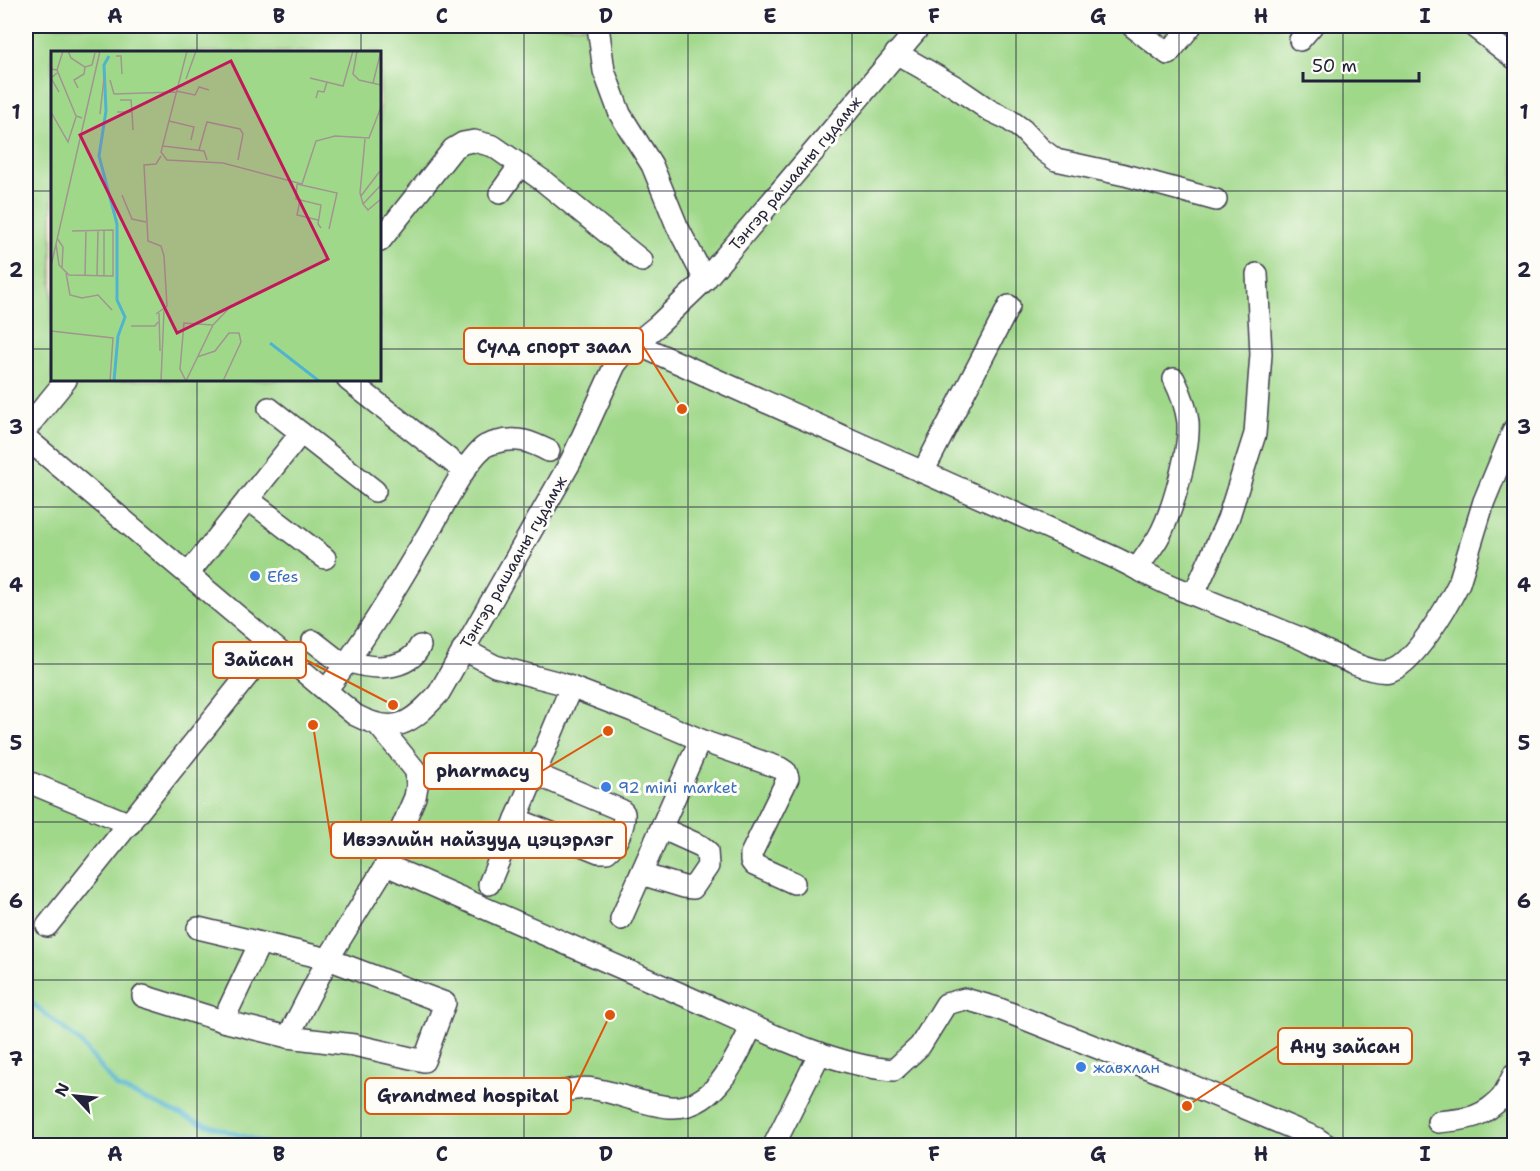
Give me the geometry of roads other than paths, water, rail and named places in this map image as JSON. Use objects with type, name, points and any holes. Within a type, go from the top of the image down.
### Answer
[{"type":"street","points":[[598,26],[604,71],[620,114],[652,165],[677,226],[705,280]]},
{"type":"street","name":"Тэнгэр рашааны гудамж","points":[[379,726],[396,726],[408,721],[439,693],[571,461],[615,365],[705,280],[920,26]]},
{"type":"street","points":[[1132,26],[1168,54],[1191,26]]},
{"type":"street","points":[[1473,26],[1515,58]]},
{"type":"street","points":[[896,53],[945,80],[989,110],[1008,119],[1056,160],[1125,175],[1216,200]]},
{"type":"street","points":[[381,240],[453,149],[474,141],[493,146],[542,180],[642,261]]},
{"type":"street","points":[[500,193],[520,165]]},
{"type":"street","points":[[1194,594],[1228,519],[1255,434],[1261,354],[1257,274]]},
{"type":"street","points":[[923,472],[1009,306]]},
{"type":"street","points":[[636,344],[1194,594],[1303,640],[1350,663],[1387,672],[1397,668],[1418,648],[1452,597],[1459,583],[1494,475],[1515,429]]},
{"type":"street","points":[[1137,568],[1159,536],[1177,493],[1188,425],[1183,398],[1174,379]]},
{"type":"street","points":[[26,429],[65,381]]},
{"type":"street","points":[[349,381],[464,471]]},
{"type":"street","points":[[269,408],[375,491]]},
{"type":"street","points":[[188,574],[301,433]]},
{"type":"street","points":[[26,438],[355,715],[379,726],[416,771],[415,797],[386,865],[328,960],[288,1037]]},
{"type":"street","points":[[326,690],[381,613],[464,471],[485,446],[509,439],[526,440],[549,451]]},
{"type":"street","points":[[248,499],[325,558]]},
{"type":"street","points":[[313,641],[347,663],[372,667],[407,662],[416,654],[420,646]]},
{"type":"street","points":[[47,926],[271,646]]},
{"type":"street","points":[[463,649],[495,666],[571,687],[700,740],[786,772],[788,778],[751,854],[751,861],[754,865],[794,883]]},
{"type":"street","points":[[489,884],[571,687]]},
{"type":"street","points":[[621,919],[700,740]]},
{"type":"street","points":[[516,819],[600,852],[607,852],[613,848],[624,820],[624,813],[621,810],[535,774]]},
{"type":"street","points":[[26,782],[130,824]]},
{"type":"street","points":[[641,874],[693,888],[708,866],[707,851],[701,846],[661,828]]},
{"type":"street","points":[[386,865],[752,1026],[820,1053],[876,1069],[894,1070],[921,1046],[946,1004],[965,999],[997,1008],[1045,1030],[1179,1081],[1316,1138],[1328,1146]]},
{"type":"street","points":[[143,996],[223,1021],[288,1037],[354,1045],[424,1061],[445,1003],[328,960],[259,945],[198,928]]},
{"type":"street","points":[[223,1021],[259,945]]},
{"type":"street","points":[[508,1092],[546,1094],[578,1088],[593,1089],[669,1107],[689,1106],[711,1093],[736,1057],[752,1026]]},
{"type":"street","points":[[778,1146],[775,1143],[820,1053]]},
{"type":"street","points":[[1438,1122],[1478,1116],[1509,1100],[1515,1074]]},
{"type":"waterway","points":[[26,998],[80,1042],[117,1087],[195,1121],[274,1146]]},
{"type":"place","name":"Сүлд спорт заал","points":[[682,409]]},
{"type":"place","name":"Efes","points":[[255,576]]},
{"type":"place","name":"Зайсан","points":[[393,705]]},
{"type":"place","name":"Ивээлийн найзууд цэцэрлэг","points":[[313,725]]},
{"type":"place","name":"pharmacy","points":[[608,731]]},
{"type":"place","name":"92 mini market","points":[[606,787]]},
{"type":"place","name":"Grandmed hospital","points":[[610,1015]]},
{"type":"place","name":"жавхлан","points":[[1081,1067]]},
{"type":"place","name":"Ану зайсан","points":[[1187,1106]]}]
